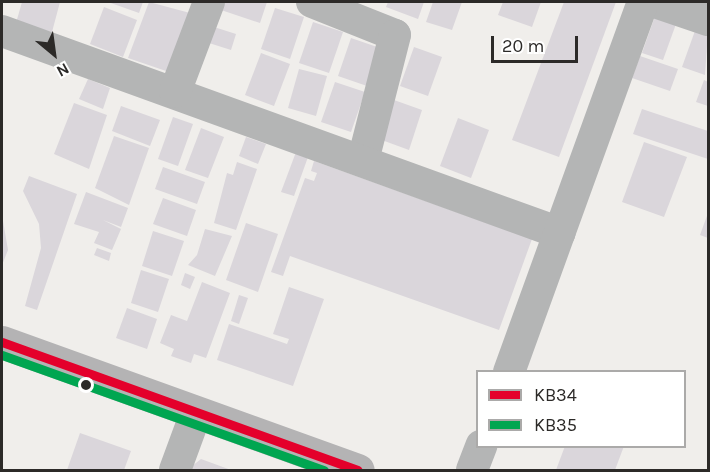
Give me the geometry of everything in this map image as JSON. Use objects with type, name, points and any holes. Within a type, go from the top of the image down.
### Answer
[{"type":"street","points":[[175,92],[209,2]]},
{"type":"street","points":[[312,2],[395,35],[363,161]]},
{"type":"street","points":[[510,370],[643,2]]},
{"type":"street","points":[[655,2],[708,20]]},
{"type":"street","points":[[2,31],[560,233]]},
{"type":"street","points":[[2,342],[358,471]]},
{"type":"street","points":[[175,471],[196,413]]},
{"type":"street","points":[[472,471],[481,448]]},
{"type":"building","points":[[22,2],[60,2],[52,32],[16,23]]},
{"type":"building","points":[[108,2],[143,2],[139,13]]},
{"type":"building","points":[[149,2],[190,13],[169,72],[128,58]]},
{"type":"building","points":[[223,2],[267,2],[260,23],[221,10]]},
{"type":"building","points":[[388,2],[424,2],[418,19],[386,7]]},
{"type":"building","points":[[433,2],[462,2],[452,30],[426,22]]},
{"type":"building","points":[[503,2],[541,2],[532,27],[498,15]]},
{"type":"building","points":[[564,2],[616,2],[559,157],[512,140]]},
{"type":"building","points":[[104,7],[137,20],[123,57],[90,44]]},
{"type":"building","points":[[275,8],[304,17],[290,59],[261,49]]},
{"type":"building","points":[[655,16],[676,24],[663,60],[642,53]]},
{"type":"building","points":[[313,22],[343,32],[329,73],[299,63]]},
{"type":"building","points":[[214,27],[236,34],[231,50],[209,43]]},
{"type":"building","points":[[696,28],[708,32],[705,75],[682,67]]},
{"type":"building","points":[[351,38],[380,48],[367,86],[338,76]]},
{"type":"building","points":[[414,47],[442,57],[428,96],[400,86]]},
{"type":"building","points":[[261,53],[290,64],[274,106],[245,95]]},
{"type":"building","points":[[640,56],[678,69],[670,91],[632,78]]},
{"type":"building","points":[[299,69],[327,76],[316,116],[288,108]]},
{"type":"building","points":[[88,79],[110,88],[103,109],[79,99]]},
{"type":"building","points":[[704,80],[708,82],[708,106],[696,102]]},
{"type":"building","points":[[335,82],[365,92],[351,132],[321,122]]},
{"type":"building","points":[[394,100],[422,110],[409,150],[379,139]]},
{"type":"building","points":[[74,103],[107,115],[89,169],[54,154]]},
{"type":"building","points":[[121,106],[160,120],[150,146],[112,131]]},
{"type":"building","points":[[642,109],[708,131],[708,159],[633,134]]},
{"type":"building","points":[[173,117],[193,124],[178,166],[158,159]]},
{"type":"building","points":[[458,118],[489,130],[471,178],[440,166]]},
{"type":"building","points":[[201,128],[224,137],[208,178],[185,170]]},
{"type":"building","points":[[114,136],[149,148],[129,205],[95,188]]},
{"type":"building","points":[[246,137],[266,144],[258,164],[239,156]]},
{"type":"building","points":[[644,142],[687,157],[664,217],[622,202]]},
{"type":"building","points":[[296,152],[308,157],[294,196],[281,192]]},
{"type":"building","points":[[314,161],[532,239],[499,330],[290,256],[283,276],[271,272],[305,178],[314,181],[317,173],[311,171]]},
{"type":"building","points":[[237,162],[257,169],[236,230],[214,223],[227,173],[233,175]]},
{"type":"building","points":[[163,167],[205,182],[197,204],[155,189]]},
{"type":"building","points":[[29,176],[77,194],[37,310],[25,306],[41,248],[39,224],[23,191]]},
{"type":"building","points":[[86,192],[128,208],[121,227],[103,220],[121,229],[112,250],[94,243],[99,232],[74,224]]},
{"type":"building","points":[[163,198],[196,210],[187,236],[153,224]]},
{"type":"building","points":[[708,213],[708,238],[700,235]]},
{"type":"building","points":[[2,215],[8,250],[2,265]]},
{"type":"building","points":[[246,223],[278,234],[258,292],[226,280]]},
{"type":"building","points":[[205,229],[232,236],[215,276],[188,265],[197,255]]},
{"type":"building","points":[[153,231],[184,241],[172,276],[142,266]]},
{"type":"building","points":[[97,248],[111,253],[109,261],[94,255]]},
{"type":"building","points":[[141,270],[169,279],[158,312],[131,303]]},
{"type":"building","points":[[185,273],[195,277],[190,289],[181,285]]},
{"type":"building","points":[[202,282],[230,293],[206,358],[194,354],[191,363],[171,356],[174,349],[160,343],[171,315],[187,321]]},
{"type":"building","points":[[289,287],[324,299],[293,386],[217,360],[229,324],[287,344],[289,339],[273,334]]},
{"type":"building","points":[[239,295],[248,298],[239,324],[231,321]]},
{"type":"building","points":[[127,308],[157,319],[147,349],[116,338]]},
{"type":"building","points":[[80,433],[131,451],[124,470],[67,470]]},
{"type":"building","points":[[564,448],[623,448],[615,470],[556,470]]},
{"type":"building","points":[[201,459],[231,470],[187,470]]},
{"type":"transit line","name":"KB34","points":[[2,342],[358,470]]},
{"type":"transit line","name":"KB35","points":[[2,355],[324,470]]}]
